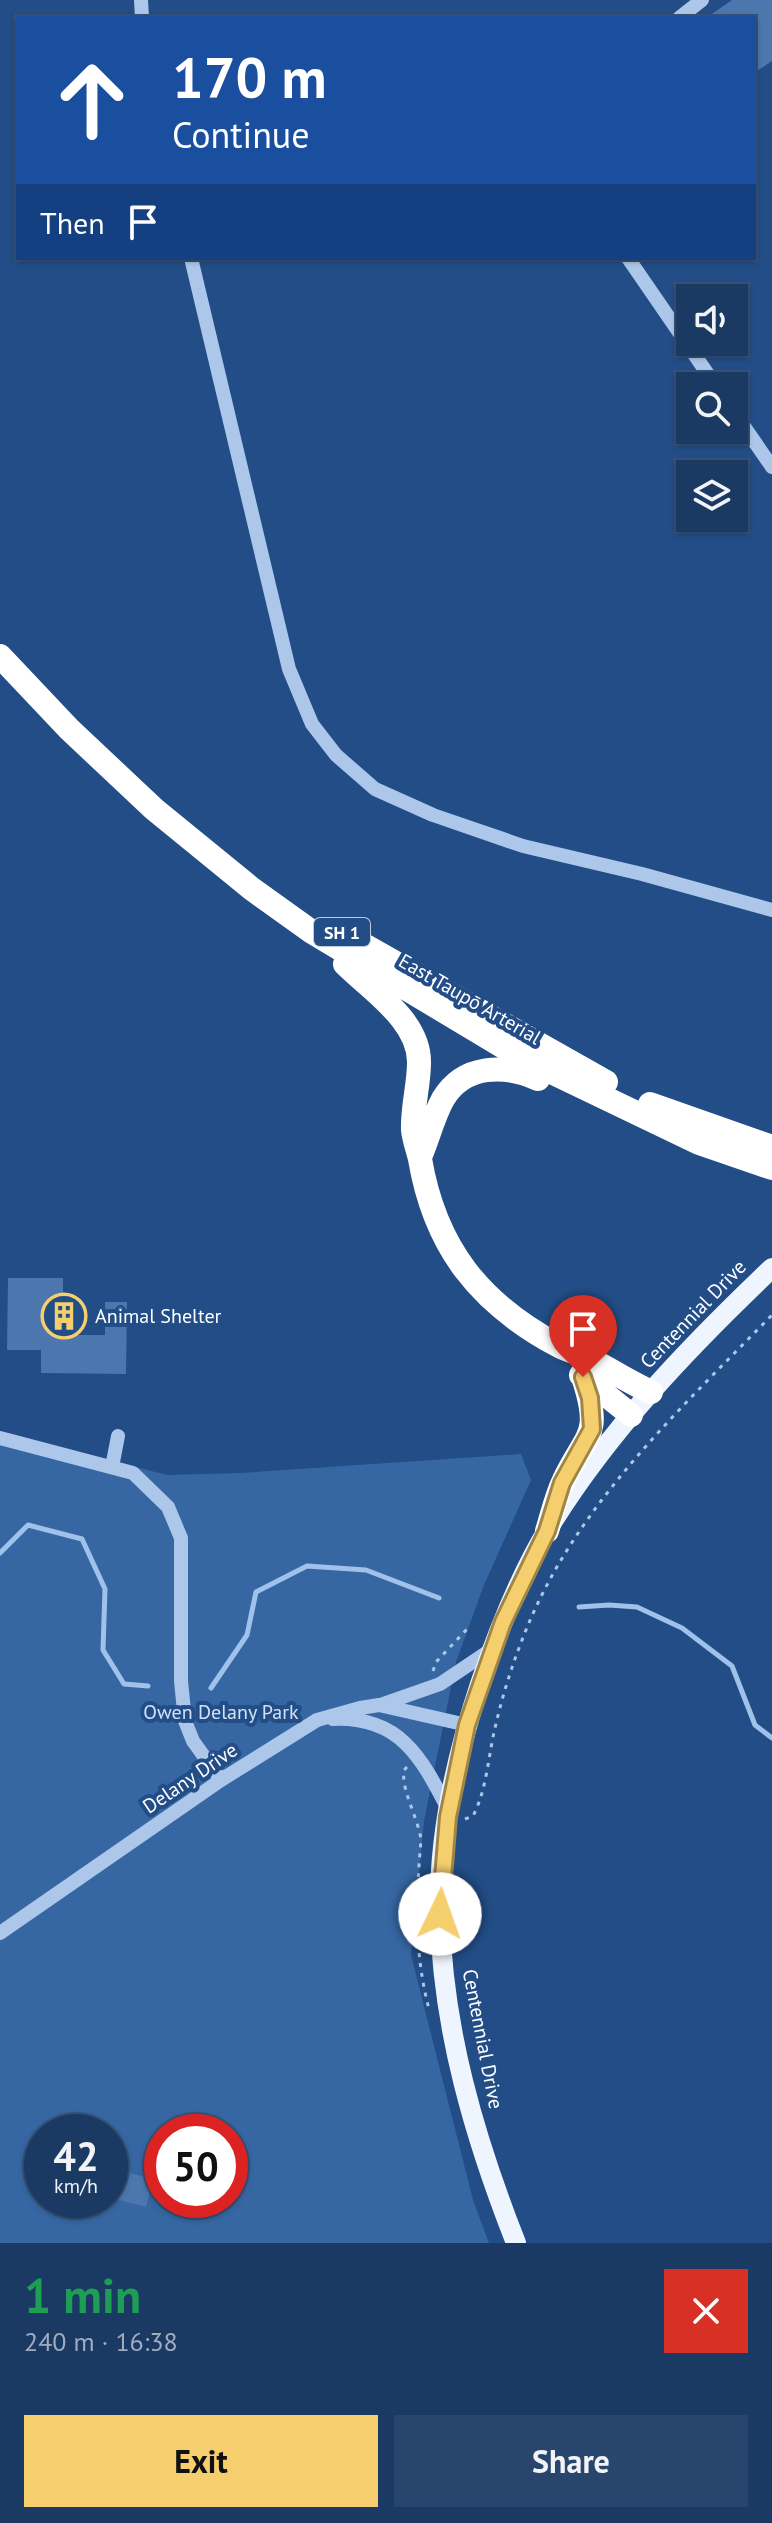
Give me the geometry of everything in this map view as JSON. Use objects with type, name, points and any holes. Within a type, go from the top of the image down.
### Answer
[{"type":"highway","name":"East Taupō Arterial","points":[[0,639],[103,743],[187,819],[327,923],[642,1101],[772,1147]]},
{"type":"highway","name":"East Taupō Arterial","points":[[0,656],[69,729],[154,809],[252,889],[312,932],[522,1058],[699,1143],[772,1168]]},
{"type":"highway","points":[[312,932],[391,1008],[414,1036],[420,1061],[413,1129],[432,1210],[460,1265],[494,1302],[561,1348],[584,1356],[651,1392]]},
{"type":"highway","points":[[420,1157],[443,1099],[451,1087],[461,1079],[487,1069],[524,1073],[661,1137],[699,1143]]},
{"type":"highway","points":[[561,1348],[571,1367],[631,1415]]},
{"type":"highway","points":[[547,1531],[562,1483],[592,1429],[590,1398],[583,1377]]},
{"type":"main road","name":"Centennial Drive","points":[[516,2243],[482,2147],[452,2027],[444,1970],[440,1914],[449,1814],[467,1725],[492,1649],[547,1531],[596,1459],[631,1415],[772,1268]]},
{"type":"street","points":[[682,16],[702,0]]},
{"type":"street","points":[[191,260],[289,669],[312,724],[336,755],[375,789],[433,815],[523,846],[642,874],[772,910]]},
{"type":"street","points":[[629,260],[706,372]]},
{"type":"street","points":[[748,432],[772,467]]},
{"type":"street","points":[[112,1467],[118,1436]]},
{"type":"street","points":[[0,1438],[133,1473],[168,1507],[181,1538],[181,1681],[185,1721],[193,1741],[221,1780]]},
{"type":"street","points":[[379,1705],[440,1684],[492,1649]]},
{"type":"street","name":"Delany Drive","points":[[0,1933],[221,1780],[317,1720],[348,1710],[379,1705],[467,1725]]},
{"type":"street","points":[[317,1720],[361,1721],[391,1733],[408,1745],[420,1757],[449,1814]]},
{"type":"path","points":[[449,1814],[470,1819],[475,1812],[484,1788],[501,1702],[524,1634],[551,1579],[587,1519],[638,1454],[772,1315]]},
{"type":"path","points":[[434,1675],[433,1666],[469,1627]]},
{"type":"green space","name":"Owen Delany Park","points":[[0,1432],[167,1475],[521,1454],[531,1480],[484,1585],[456,1662],[424,1821],[411,1955],[473,2200],[489,2243],[0,2243]]},
{"type":"building","points":[[732,0],[772,0],[772,61],[756,72],[756,16],[709,16]]},
{"type":"building","name":"Animal Shelter","points":[[8,1278],[63,1278],[63,1301],[79,1301],[78,1335],[105,1335],[105,1302],[127,1302],[126,1374],[41,1373],[41,1350],[7,1350]]},
{"type":"building","points":[[128,2173],[144,2177],[144,2206],[128,2202]]},
{"type":"waterway","points":[[0,1553],[28,1525],[82,1539],[105,1589],[103,1650],[124,1684],[148,1686]]},
{"type":"waterway","points":[[211,1688],[247,1635],[256,1592],[307,1566],[366,1570],[439,1598]]},
{"type":"waterway","points":[[579,1607],[637,1607],[682,1628],[732,1666],[755,1725],[772,1738]]},
{"type":"place","name":"Animal Shelter","points":[[64,1316]]},
{"type":"route","points":[[440,1914],[448,1817],[467,1725],[503,1622],[547,1531],[562,1483],[592,1429],[593,1415],[583,1377]]}]
